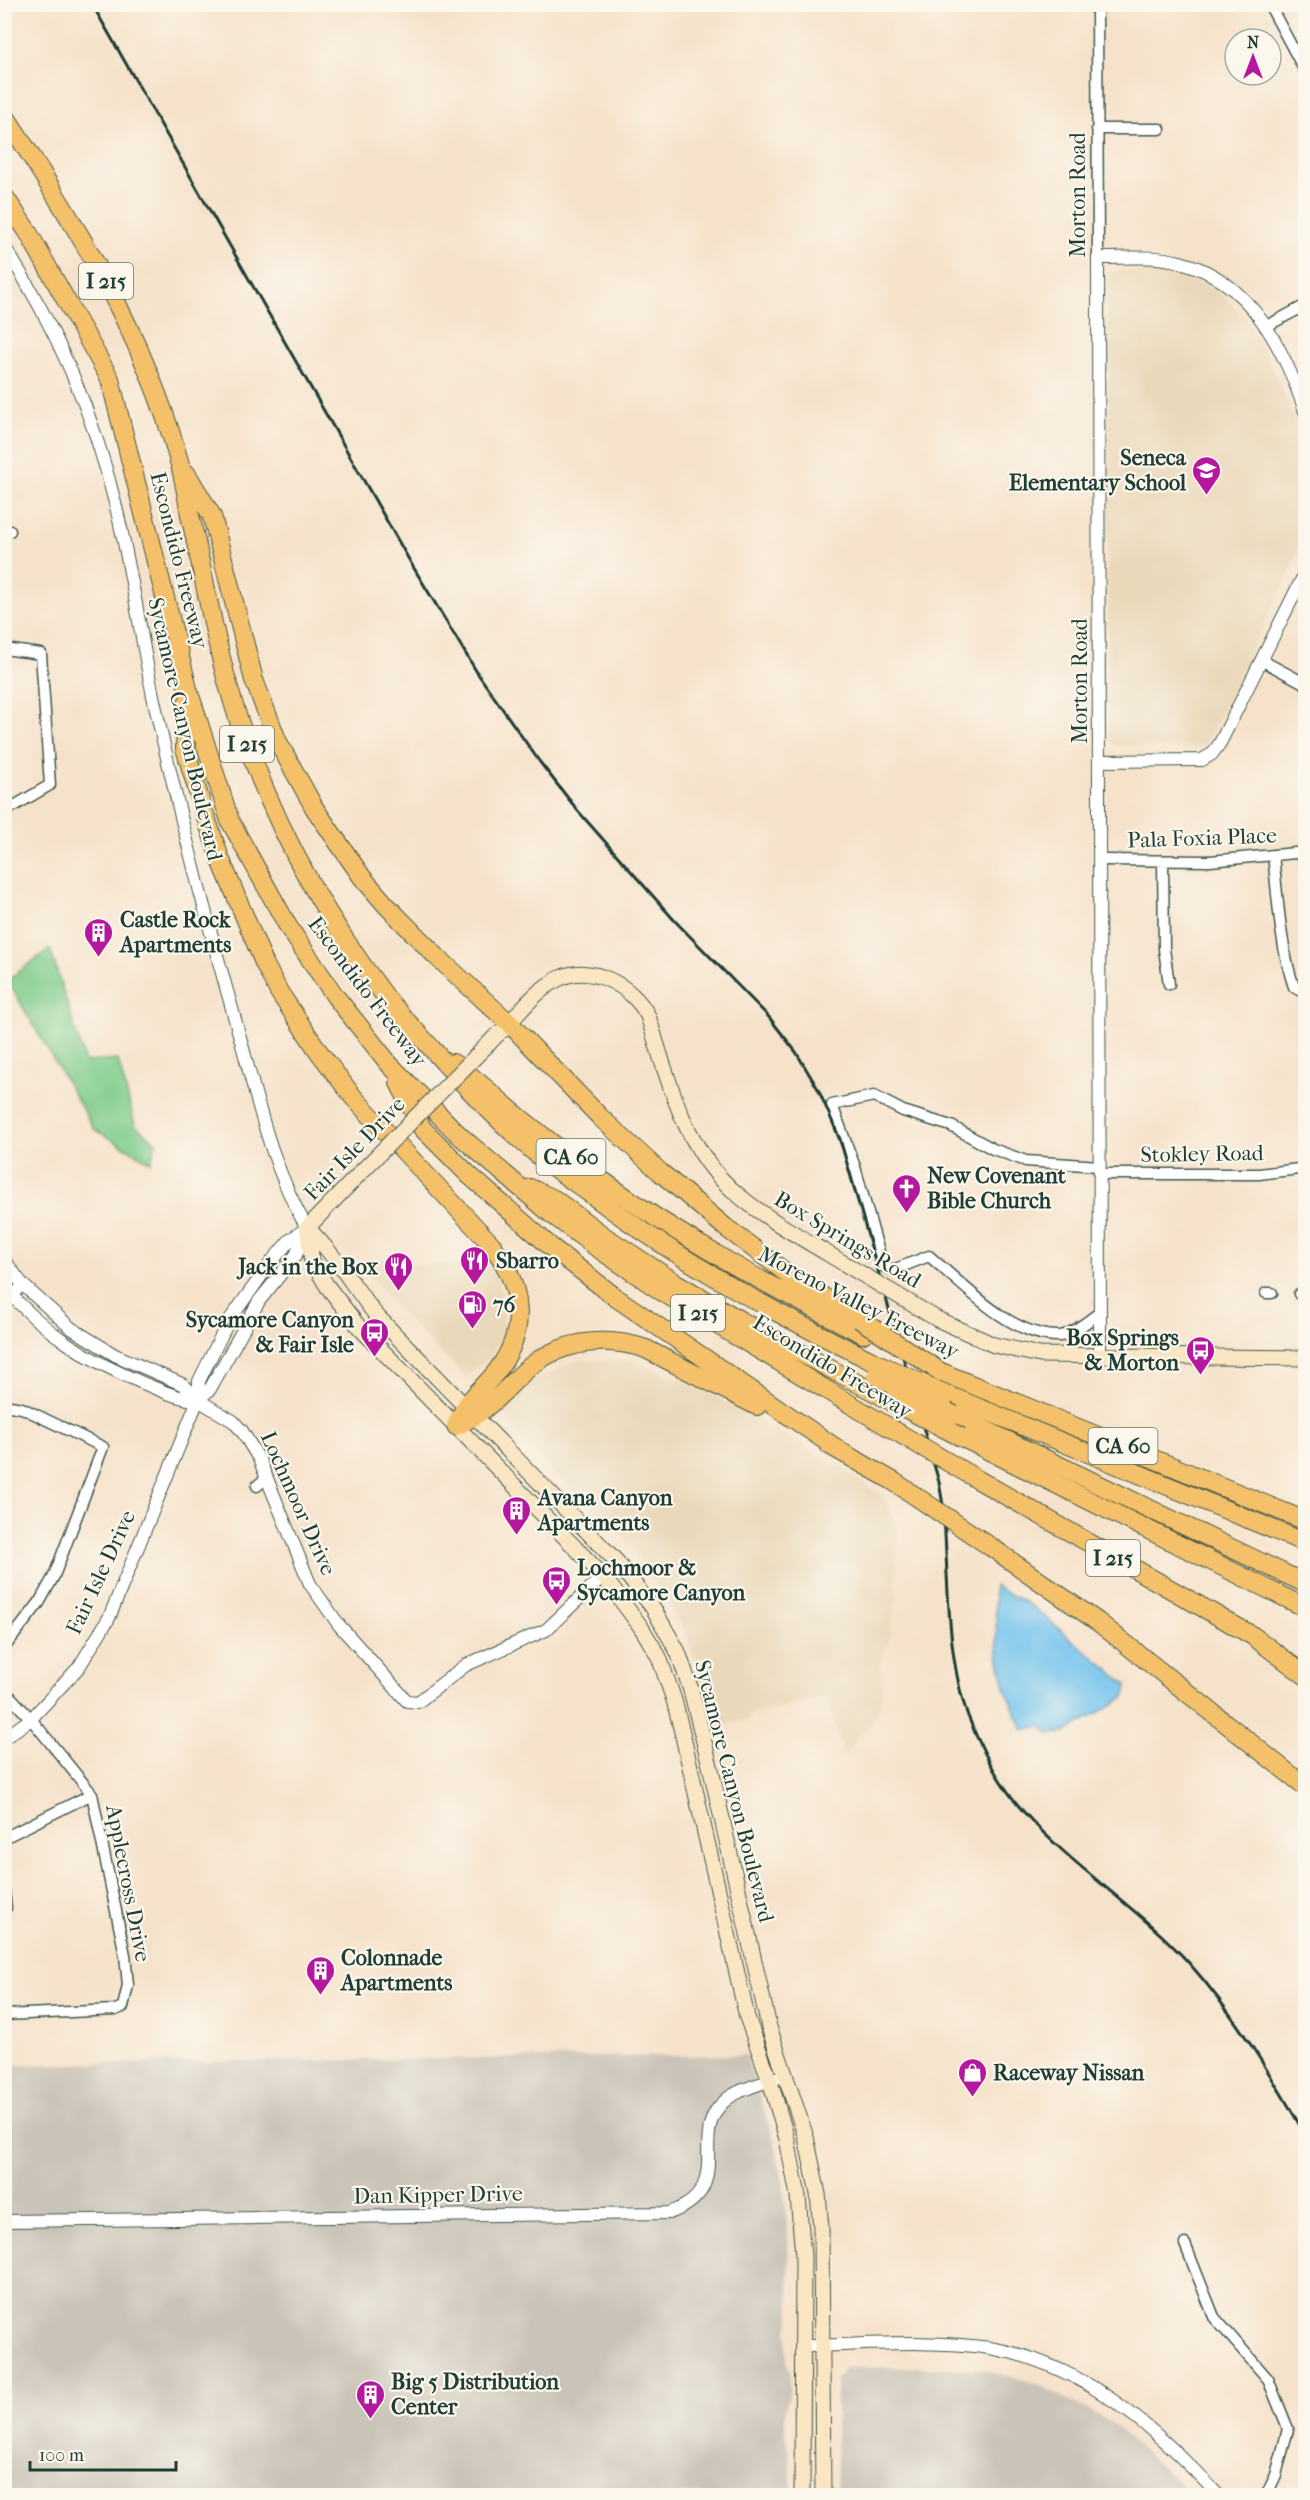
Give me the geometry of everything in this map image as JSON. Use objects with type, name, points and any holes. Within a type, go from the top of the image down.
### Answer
[{"type":"highway","name":"Escondido Freeway","points":[[4,114],[65,208],[110,286],[148,374],[179,461],[216,632],[238,720],[262,786],[322,904],[387,998],[468,1090],[535,1152],[630,1224],[743,1294],[873,1368],[948,1395],[1305,1543]]},
{"type":"highway","name":"Escondido Freeway","points":[[4,196],[28,232],[110,379],[188,689],[230,820],[289,928],[335,996],[390,1065],[459,1135],[509,1179],[593,1245],[664,1293],[975,1478],[1252,1636],[1305,1676]]},
{"type":"highway","points":[[179,461],[212,516],[254,680],[278,742],[315,809],[341,848],[386,906],[504,1028],[600,1117],[725,1227],[861,1327]]},
{"type":"highway","points":[[188,689],[185,748],[202,806],[220,858],[265,965],[279,992],[319,1052],[354,1098],[492,1245],[502,1258],[514,1282],[518,1301],[514,1337],[505,1359],[470,1410],[456,1426]]},
{"type":"highway","points":[[387,998],[411,1034],[514,1142],[592,1207],[656,1252],[715,1288],[873,1368],[954,1415],[1305,1584]]},
{"type":"highway","name":"Moreno Valley Freeway","points":[[434,1051],[477,1080],[531,1125],[651,1214],[781,1292],[861,1327],[941,1372],[1305,1521]]},
{"type":"highway","points":[[390,1065],[422,1128],[469,1175],[551,1247],[615,1297],[839,1450]]},
{"type":"highway","points":[[509,1179],[554,1199],[604,1236],[745,1324],[961,1437],[1305,1608]]},
{"type":"highway","points":[[470,1410],[485,1408],[531,1365],[544,1356],[576,1345],[610,1341],[630,1343],[661,1355],[893,1481],[1098,1622],[1258,1747],[1305,1787]]},
{"type":"highway","points":[[1252,1636],[1305,1663]]},
{"type":"highway","points":[[1258,1747],[1305,1795]]},
{"type":"main road","name":"Box Springs Road","points":[[504,1028],[532,999],[560,978],[572,975],[602,977],[632,992],[648,1016],[684,1123],[705,1159],[734,1192],[756,1210],[937,1319],[994,1345],[1040,1355],[1305,1358]]},
{"type":"main road","name":"Fair Isle Drive","points":[[307,1228],[504,1028]]},
{"type":"main road","name":"Sycamore Canyon Boulevard","points":[[307,1228],[325,1245],[349,1282],[376,1315],[616,1562],[653,1608],[678,1652],[691,1690],[705,1747],[769,2027],[787,2074],[806,2137],[818,2194],[821,2228],[823,2496]]},
{"type":"main road","name":"Sycamore Canyon Boulevard","points":[[307,1228],[312,1261],[342,1307],[382,1351],[603,1576],[653,1647],[674,1700],[747,2017],[770,2081],[790,2151],[798,2196],[803,2256],[802,2496]]},
{"type":"street","name":"Morton Road","points":[[1097,4],[1101,860],[1100,1357]]},
{"type":"street","points":[[1269,4],[1305,73]]},
{"type":"street","points":[[1097,129],[1160,129]]},
{"type":"street","name":"Sycamore Canyon Boulevard","points":[[4,246],[21,272],[57,339],[95,434],[123,535],[137,619],[161,730],[213,944],[268,1140],[294,1206],[307,1228]]},
{"type":"street","points":[[1098,258],[1167,259],[1198,267],[1216,275],[1255,309],[1288,370],[1305,414]]},
{"type":"street","points":[[1265,327],[1305,305]]},
{"type":"street","points":[[1100,761],[1196,760],[1208,757],[1220,743],[1305,571]]},
{"type":"street","points":[[4,649],[41,654],[50,785],[4,812]]},
{"type":"street","points":[[1261,660],[1305,684]]},
{"type":"street","name":"Pala Foxia Place","points":[[1101,860],[1228,860],[1305,852]]},
{"type":"street","points":[[1273,855],[1282,932],[1291,977],[1294,987],[1305,994]]},
{"type":"street","points":[[1164,861],[1164,948],[1169,984]]},
{"type":"street","name":"Stokley Road","points":[[1100,1314],[1062,1336],[1033,1332],[1011,1323],[929,1256],[893,1270],[884,1266],[855,1167],[832,1105],[874,1096],[903,1111],[951,1126],[993,1149],[1026,1161],[1099,1170],[1259,1174],[1305,1168]]},
{"type":"street","name":"Fair Isle Drive","points":[[4,1738],[31,1719],[79,1667],[109,1618],[198,1400],[199,1382],[228,1322],[272,1261],[290,1240],[307,1228]]},
{"type":"street","name":"Lochmoor Drive","points":[[4,1260],[23,1285],[55,1316],[88,1340],[115,1355],[184,1385],[198,1400],[233,1421],[252,1444],[262,1482],[310,1584],[339,1625],[407,1701],[418,1702],[466,1665],[546,1630],[603,1576]]},
{"type":"street","points":[[7,1296],[23,1285]]},
{"type":"street","name":"Lochmoor Drive","points":[[7,1296],[52,1334],[103,1366],[181,1399],[198,1400]]},
{"type":"street","points":[[4,1405],[22,1408],[103,1447],[54,1576],[39,1603],[4,1648]]},
{"type":"street","name":"Applecross Drive","points":[[4,1690],[31,1719],[92,1794],[125,1955],[128,1985],[123,2007],[97,2012],[4,2015]]},
{"type":"street","points":[[4,1838],[92,1794]]},
{"type":"street","points":[[4,1891],[6,1908]]},
{"type":"street","name":"Dan Kipper Drive","points":[[4,2221],[669,2213],[691,2204],[700,2194],[707,2176],[710,2125],[720,2106],[736,2094],[787,2074]]},
{"type":"street","points":[[1185,2244],[1214,2317],[1268,2379],[1288,2429],[1276,2475],[1266,2496]]},
{"type":"street","points":[[804,2346],[964,2346],[1012,2353],[1053,2366],[1103,2393],[1188,2462],[1219,2496]]},
{"type":"shaded area","name":"Seneca Elementary School","points":[[1116,270],[1176,273],[1215,289],[1230,302],[1246,319],[1279,381],[1295,419],[1305,463],[1305,528],[1292,568],[1207,741],[1197,748],[1117,746],[1109,739],[1107,279]]},
{"type":"shaded area","points":[[386,1259],[405,1265],[489,1263],[498,1280],[504,1314],[501,1337],[490,1358],[465,1376],[401,1313],[372,1278],[371,1264],[376,1260]]},
{"type":"shaded area","points":[[577,1361],[633,1361],[689,1383],[791,1438],[885,1497],[898,1531],[897,1598],[888,1645],[880,1662],[883,1686],[880,1706],[871,1723],[859,1735],[844,1757],[828,1697],[750,1714],[749,1719],[717,1726],[686,1633],[645,1567],[622,1534],[549,1468],[521,1439],[505,1415],[504,1406],[530,1382]]},
{"type":"shaded area","points":[[746,2055],[774,2141],[783,2181],[788,2236],[790,2322],[787,2331],[787,2364],[790,2369],[790,2392],[785,2410],[785,2435],[791,2464],[791,2495],[5,2495],[4,2065]]},
{"type":"shaded area","points":[[845,2368],[978,2369],[1036,2383],[1110,2422],[1193,2495],[837,2495],[836,2379]]},
{"type":"green space","points":[[50,949],[85,1062],[118,1060],[135,1125],[156,1142],[151,1162],[94,1129],[7,980]]},
{"type":"water","points":[[994,1586],[1030,1605],[1127,1685],[1125,1697],[1064,1733],[1049,1734],[1041,1726],[1023,1730],[1005,1688],[998,1655]]},
{"type":"railway","points":[[92,4],[412,565],[478,674],[539,761],[578,811],[675,921],[768,1016],[796,1052],[818,1089],[840,1139],[939,1482],[943,1505],[949,1612],[955,1666],[968,1716],[979,1741],[998,1777],[1014,1800],[1041,1831],[1148,1923],[1206,1983],[1252,2047],[1306,2136]]},
{"type":"place","name":"Seneca Elementary School","points":[[1207,496]]},
{"type":"place","name":"Castle Rock Apartments","points":[[99,958]]},
{"type":"place","name":"New Covenant Bible Church","points":[[906,1214]]},
{"type":"place","name":"Sbarro","points":[[475,1286]]},
{"type":"place","name":"Jack in the Box","points":[[399,1292]]},
{"type":"place","name":"76","points":[[472,1330]]},
{"type":"place","name":"Sycamore Canyon & Fair Isle","points":[[375,1358]]},
{"type":"place","name":"Box Springs & Morton","points":[[1200,1376]]},
{"type":"place","name":"Avana Canyon Apartments","points":[[517,1536]]},
{"type":"place","name":"Lochmoor & Sycamore Canyon","points":[[556,1606]]},
{"type":"place","name":"Colonnade Apartments","points":[[320,1996]]},
{"type":"place","name":"Raceway Nissan","points":[[972,2098]]},
{"type":"place","name":"Big 5 Distribution Center","points":[[370,2420]]}]
